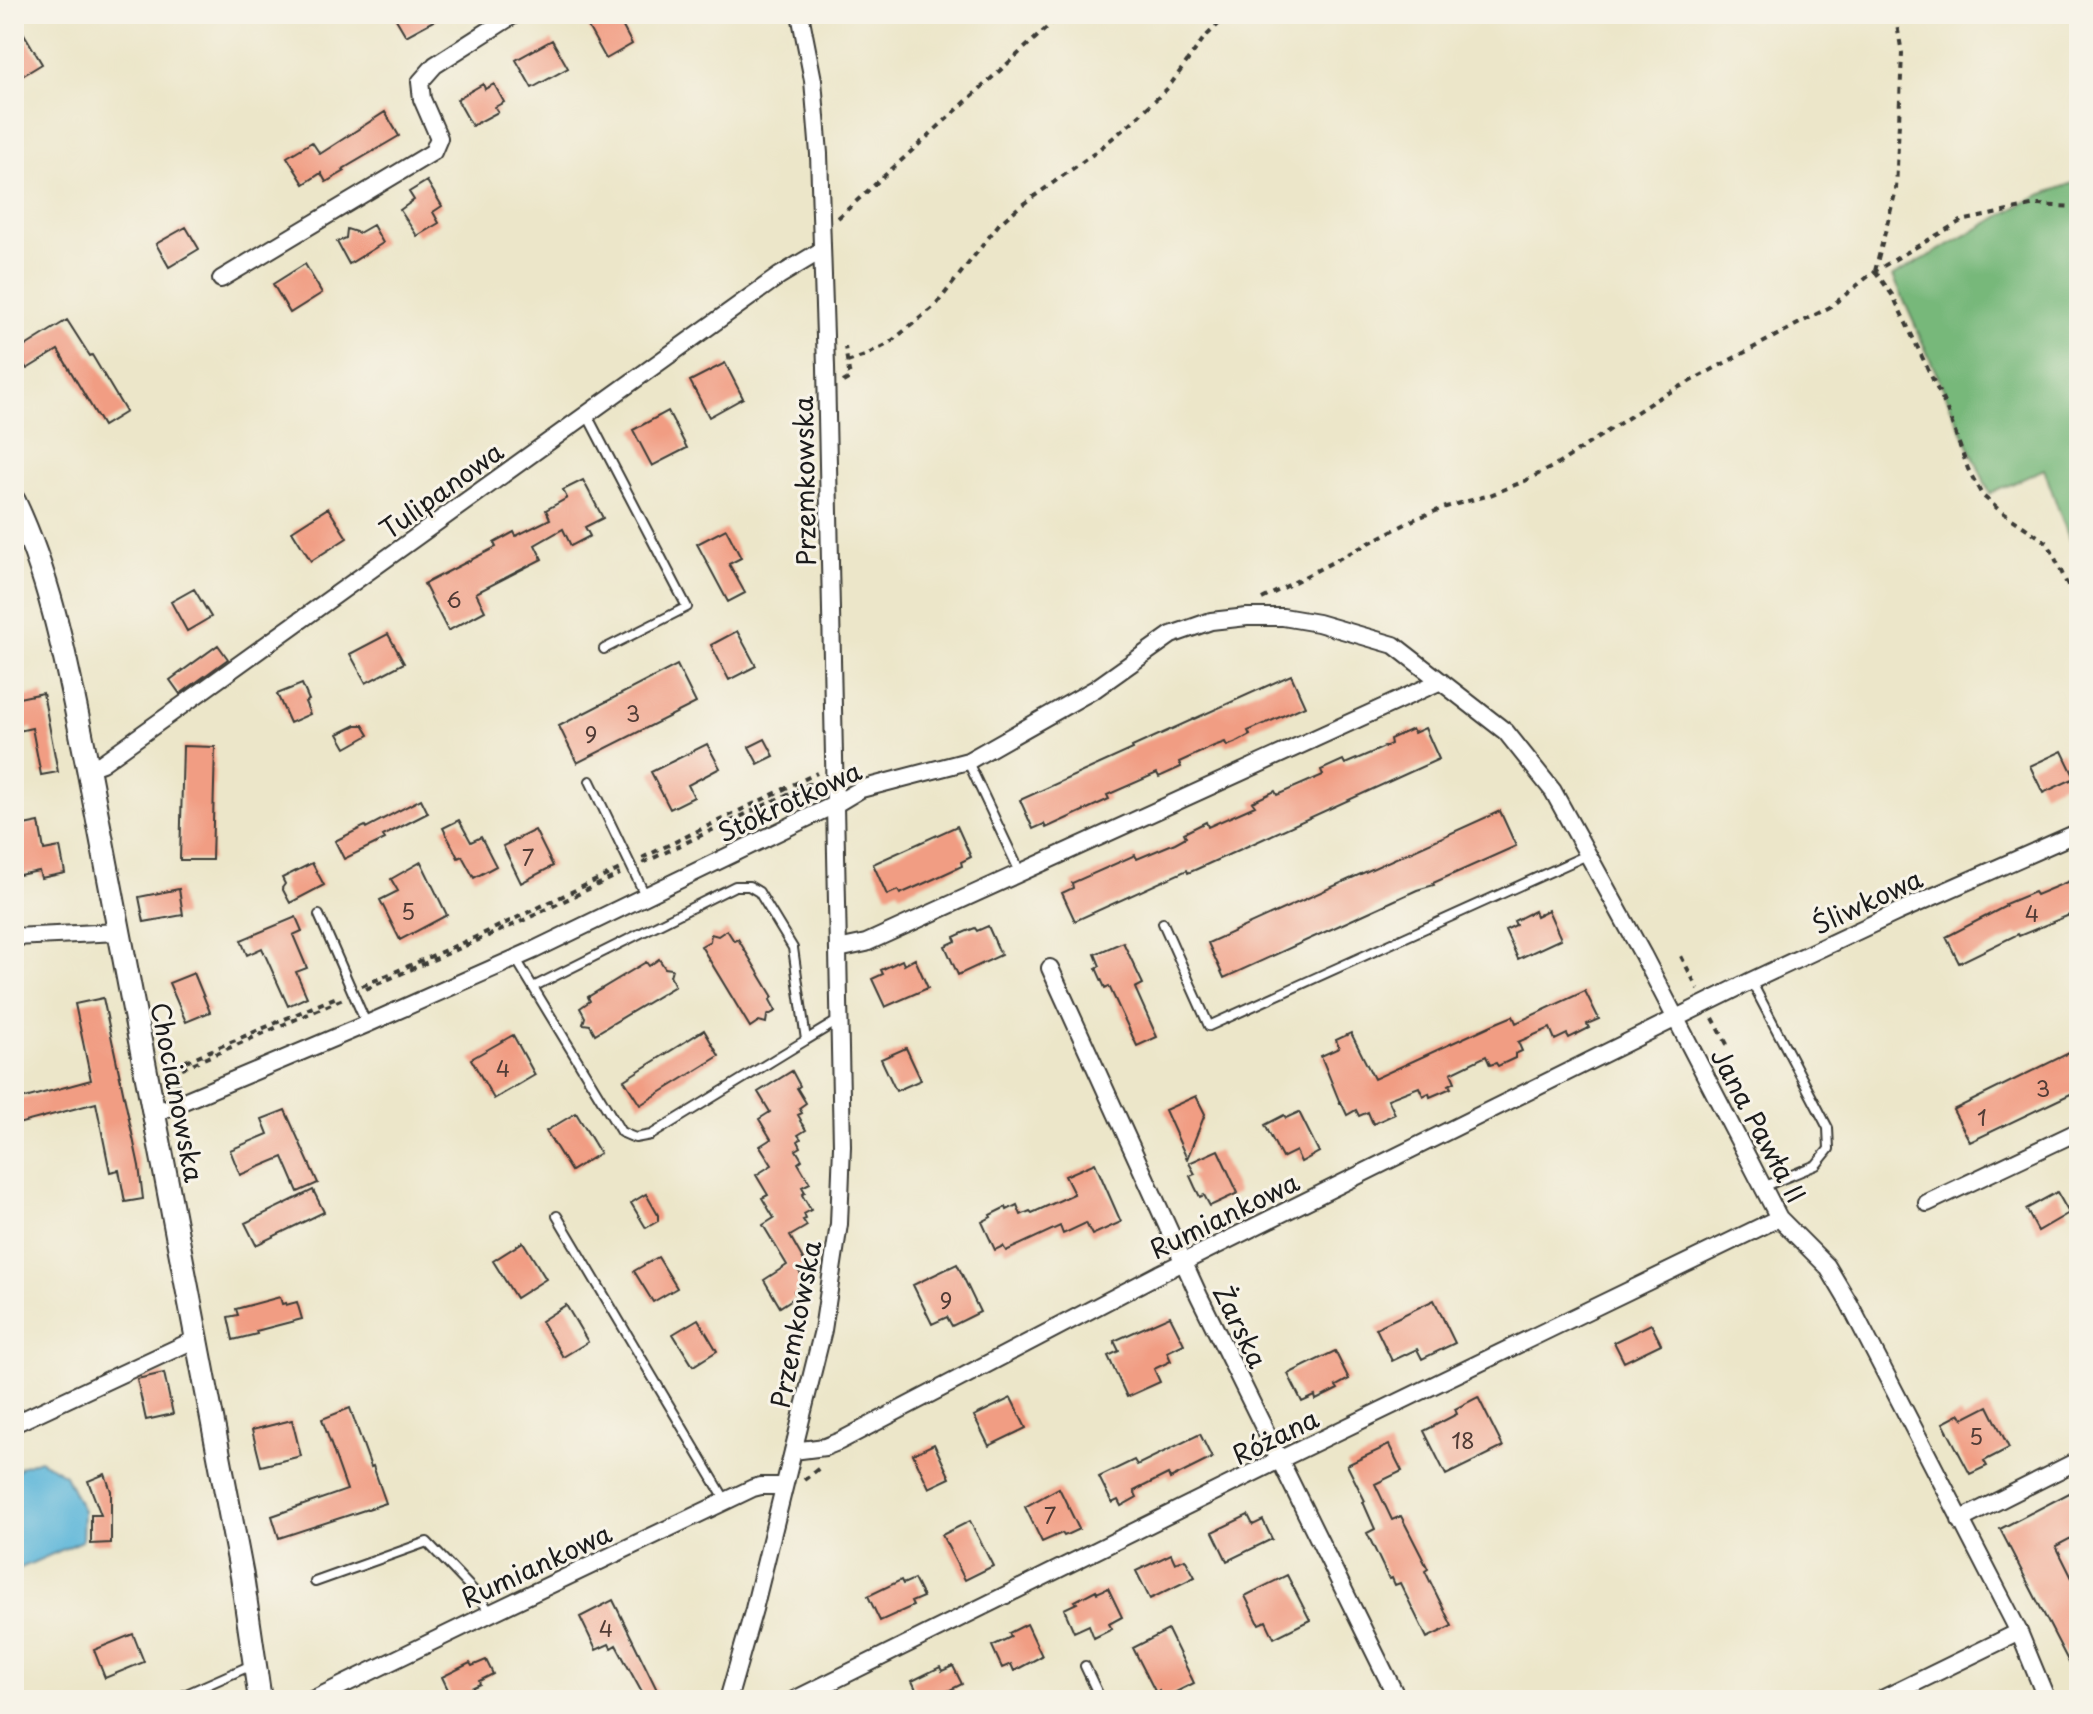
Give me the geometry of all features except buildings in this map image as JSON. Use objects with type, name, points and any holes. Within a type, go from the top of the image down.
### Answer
[{"type":"street","points":[[221,279],[433,152],[439,138],[422,99],[420,82],[435,65],[515,14]]},
{"type":"street","name":"Przemkowska","points":[[728,1700],[754,1609],[823,1330],[839,1224],[842,1146],[826,367],[819,154],[810,62],[800,14]]},
{"type":"street","name":"Tulipanowa","points":[[88,768],[102,763],[779,276],[822,250]]},
{"type":"street","name":"Chocianowska","points":[[14,501],[27,527],[47,584],[88,768],[242,1576],[260,1700]]},
{"type":"street","name":"Stokrotkowa","points":[[153,1114],[516,958],[836,804],[861,789],[968,761],[1095,689],[1171,635],[1211,621],[1283,617],[1318,623],[1394,645],[1441,681]]},
{"type":"street","points":[[838,949],[866,943],[1441,681]]},
{"type":"street","name":"Jana Pawła II","points":[[1441,681],[1506,732],[1553,791],[1677,1019],[1779,1218],[1827,1266],[1849,1303],[2019,1632],[2047,1700]]},
{"type":"street","name":"Śliwkowa","points":[[1677,1019],[1898,912],[2079,832]]},
{"type":"street","points":[[14,937],[119,932]]},
{"type":"street","name":"Żarska","points":[[1050,968],[1184,1262],[1398,1700]]},
{"type":"street","name":"Rumiankowa","points":[[793,1451],[825,1447],[840,1441],[1184,1262],[1677,1019]]},
{"type":"street","points":[[1927,1203],[2079,1131]]},
{"type":"street","name":"Różana","points":[[794,1700],[1281,1459],[1779,1218]]},
{"type":"street","points":[[14,1424],[196,1339]]},
{"type":"street","points":[[1960,1520],[2079,1460]]},
{"type":"street","name":"Rumiankowa","points":[[312,1700],[726,1501],[761,1486],[784,1486]]},
{"type":"street","points":[[1880,1700],[2019,1632]]},
{"type":"lane","points":[[587,415],[687,607],[604,649]]},
{"type":"lane","points":[[968,761],[1020,874]]},
{"type":"lane","points":[[590,781],[645,896]]},
{"type":"lane","points":[[1163,923],[1209,1026],[1587,855]]},
{"type":"lane","points":[[533,987],[735,886],[749,886],[759,892],[793,948],[806,1040]]},
{"type":"lane","points":[[319,915],[367,1024]]},
{"type":"lane","points":[[516,958],[621,1132],[635,1138],[651,1135],[840,1020]]},
{"type":"lane","points":[[1751,981],[1828,1128],[1829,1149],[1816,1165],[1762,1187]]},
{"type":"lane","points":[[557,1216],[726,1501]]},
{"type":"lane","points":[[315,1582],[427,1542],[491,1613]]},
{"type":"lane","points":[[173,1700],[255,1664]]},
{"type":"lane","points":[[1085,1666],[1101,1700]]},
{"type":"path","points":[[821,223],[837,220],[1062,14]]},
{"type":"path","points":[[826,367],[862,357],[888,344],[928,312],[999,224],[1131,123],[1168,88],[1204,38],[1229,14]]},
{"type":"path","points":[[1875,271],[1896,190],[1902,53],[1895,14]]},
{"type":"path","points":[[1252,603],[1415,519],[1490,495],[1558,464],[1655,400],[1830,307],[1875,271],[1961,221],[2036,205],[2079,207]]},
{"type":"path","points":[[1875,271],[1893,296],[1946,407],[1968,469],[1982,495],[2048,543],[2079,610]]},
{"type":"path","points":[[181,1101],[173,1072],[520,922],[822,771]]},
{"type":"path","points":[[631,866],[809,784],[821,791]]},
{"type":"green space","points":[[2079,181],[2079,566],[2044,469],[1990,494],[1893,276],[2035,197]]},
{"type":"water","points":[[40,1460],[65,1475],[83,1511],[82,1541],[14,1571],[14,1478],[20,1467]]}]
